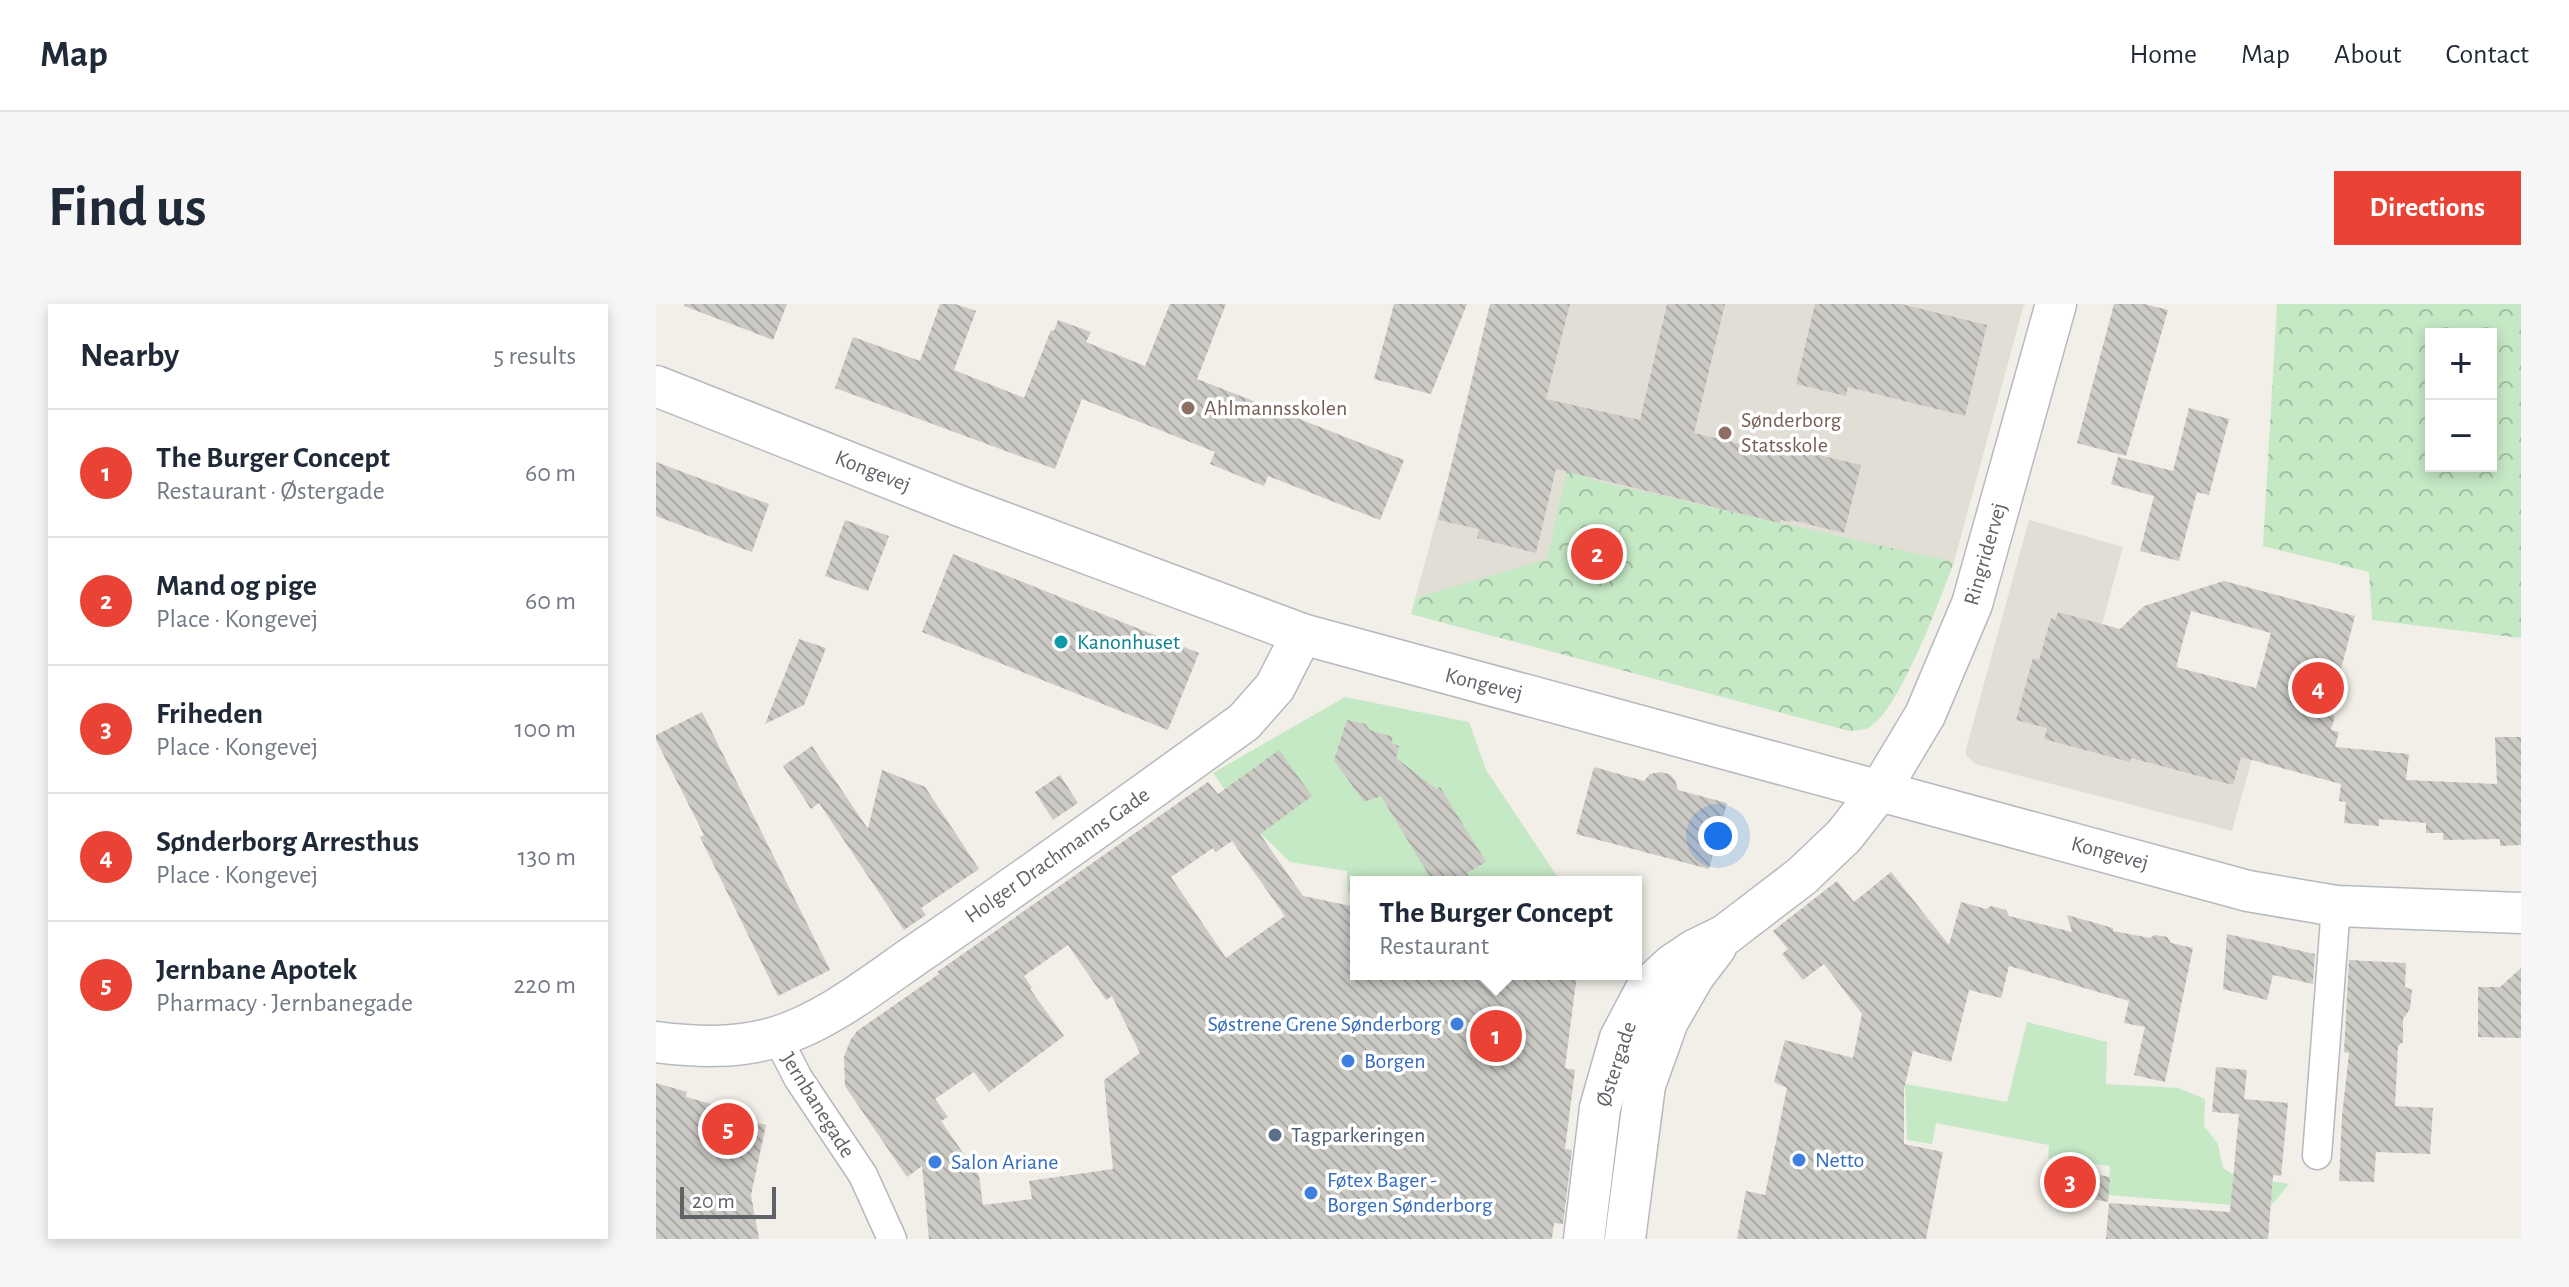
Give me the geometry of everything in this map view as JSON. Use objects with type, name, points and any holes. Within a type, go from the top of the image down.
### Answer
[{"type":"street","name":"Ringridervej","points":[[1880,790],[1925,715],[1972,604],[2056,304]]},
{"type":"street","name":"Kongevej","points":[[656,386],[957,505],[1302,634],[2248,891],[2336,906],[2521,913]]},
{"type":"street","name":"Holger Drachmanns Gade","points":[[777,1037],[826,1015],[990,903],[1244,722],[1275,687],[1302,634]]},
{"type":"street","points":[[1648,1026],[1672,965],[1725,935],[1813,866],[1844,836],[1880,790]]},
{"type":"street","points":[[2317,1155],[2336,906]]},
{"type":"street","name":"Østergade","points":[[1584,1239],[1600,1108],[1648,1026]]},
{"type":"street","name":"Østergade","points":[[1625,1239],[1645,1085],[1648,1026]]},
{"type":"street","name":"Jernbanegade","points":[[656,1042],[706,1048],[777,1037],[798,1078],[863,1175],[892,1239]]},
{"type":"shaded area","name":"Sønderborg Statsskole","points":[[1495,304],[2024,304],[1954,562],[1925,636],[1892,700],[1870,727],[1850,731],[1411,614]]},
{"type":"shaded area","points":[[2029,520],[2123,547],[2097,643],[2178,665],[2175,678],[2263,719],[2232,831],[1975,764],[1966,755]]},
{"type":"green space","points":[[2277,304],[2521,304],[2521,638],[2372,620],[2369,572],[2263,546]]},
{"type":"green space","points":[[1568,466],[1593,472],[1592,480],[1954,562],[1918,652],[1893,701],[1868,728],[1850,731],[1411,614],[1416,598],[1547,559]]},
{"type":"green space","points":[[1345,697],[1469,722],[1486,770],[1557,876],[1350,876],[1348,893],[1347,871],[1290,862],[1244,817],[1213,773]]},
{"type":"green space","points":[[2027,1022],[2107,1042],[2106,1084],[2178,1088],[2205,1099],[2204,1126],[2218,1144],[2223,1168],[2235,1176],[2289,1184],[2269,1208],[2108,1195],[2110,1166],[2048,1158],[2049,1145],[1936,1123],[1932,1144],[1907,1140],[1905,1084],[2007,1102]]},
{"type":"building","points":[[684,304],[787,304],[773,340]]},
{"type":"building","name":"Ahlmannsskolen","points":[[940,304],[955,304],[976,311],[954,370],[1024,398],[1051,330],[1054,331],[1058,320],[1091,332],[1086,342],[1145,366],[1170,304],[1226,304],[1197,379],[1404,460],[1380,520],[1268,476],[1264,486],[1210,464],[1215,452],[1082,399],[1055,469],[835,388],[853,337],[920,361]]},
{"type":"building","name":"Ahlmannsskolen","points":[[1394,304],[1467,304],[1431,394],[1374,379]]},
{"type":"building","points":[[1490,304],[1570,304],[1546,399],[1640,420],[1667,304],[1725,304],[1694,433],[1791,456],[1793,449],[1861,465],[1844,533],[1791,520],[1781,520],[1780,523],[1556,469],[1536,553],[1477,538],[1479,529],[1438,520]]},
{"type":"building","points":[[1815,304],[1901,304],[1987,325],[1965,416],[1848,387],[1846,396],[1796,384]]},
{"type":"building","points":[[2114,304],[2144,304],[2168,310],[2126,456],[2077,443]]},
{"type":"building","points":[[2189,408],[2229,419],[2209,495],[2197,492],[2179,561],[2140,551],[2154,496],[2111,484],[2118,457],[2173,471]]},
{"type":"building","points":[[656,462],[769,504],[752,552],[656,516]]},
{"type":"building","points":[[845,520],[889,536],[868,591],[825,576]]},
{"type":"building","name":"Kanonhuset","points":[[953,554],[1199,653],[1168,730],[922,632]]},
{"type":"building","points":[[2224,581],[2355,616],[2329,714],[2335,716],[2331,730],[2339,732],[2335,747],[2409,754],[2406,780],[2497,784],[2495,737],[2521,737],[2521,845],[2500,846],[2500,839],[2443,840],[2443,833],[2426,833],[2426,823],[2379,819],[2379,826],[2344,823],[2346,802],[2339,801],[2341,784],[2241,757],[2233,785],[2044,739],[2047,728],[2016,720],[2033,658],[2039,660],[2051,618],[2055,620],[2058,612],[2120,629],[2144,606]],"holes":[[[2191,611],[2271,633],[2256,688],[2176,667]]]},
{"type":"building","points":[[799,639],[826,648],[804,705],[765,724]]},
{"type":"building","points":[[702,712],[830,970],[778,996],[700,837],[704,835],[656,740],[656,735]]},
{"type":"building","points":[[1347,720],[1365,724],[1370,730],[1393,737],[1391,743],[1399,746],[1396,758],[1436,789],[1440,787],[1486,862],[1467,873],[1469,876],[1429,876],[1381,796],[1364,802],[1334,760]]},
{"type":"building","points":[[812,746],[868,829],[882,770],[925,787],[979,869],[921,908],[926,915],[904,930],[819,803],[811,809],[783,766]]},
{"type":"building","name":"Borgen","points":[[1279,750],[1312,796],[1260,834],[1303,896],[1350,906],[1350,980],[1576,980],[1565,1068],[1575,1070],[1565,1149],[1572,1150],[1563,1224],[1554,1223],[1552,1239],[929,1239],[922,1166],[907,1177],[845,1086],[844,1057],[850,1041],[857,1031],[939,974],[937,972],[1208,782],[1218,794]],"holes":[[[1232,841],[1285,916],[1226,958],[1171,877],[1213,848],[1216,852]],[[1068,945],[1106,1000],[1112,996],[1140,1053],[1104,1080],[1113,1169],[1029,1181],[1032,1199],[983,1205],[979,1176],[941,1121],[948,1117],[935,1099],[974,1072],[989,1092],[1064,1036],[1024,976]]]},
{"type":"building","points":[[1594,767],[1644,781],[1650,774],[1669,774],[1678,790],[1727,803],[1709,869],[1576,834]]},
{"type":"building","points":[[1060,775],[1078,803],[1053,820],[1035,792]]},
{"type":"building","points":[[1891,872],[1949,945],[1961,902],[1986,909],[1991,906],[2006,910],[2009,916],[2072,932],[2067,915],[2113,928],[2113,931],[2150,938],[2155,935],[2167,937],[2171,943],[2193,948],[2165,1082],[2134,1075],[2145,1027],[2124,1023],[2129,1001],[2009,966],[2001,998],[1969,990],[1951,1062],[1913,1051],[1904,1089],[1904,1144],[1943,1152],[1926,1239],[1737,1239],[1746,1191],[1765,1195],[1787,1088],[1774,1082],[1785,1040],[1853,1058],[1862,1014],[1824,964],[1803,980],[1782,954],[1788,949],[1773,931],[1837,881],[1854,902]]},
{"type":"building","points":[[2227,934],[2315,954],[2313,984],[2273,975],[2267,1000],[2223,989]]},
{"type":"building","points":[[2349,960],[2406,963],[2405,987],[2412,990],[2410,1009],[2403,1019],[2403,1042],[2398,1046],[2395,1106],[2433,1108],[2430,1154],[2376,1152],[2374,1182],[2339,1181],[2349,1053],[2344,1052]]},
{"type":"building","points":[[2521,968],[2521,1038],[2478,1037],[2478,987],[2500,987]]},
{"type":"building","points":[[2216,1067],[2247,1070],[2244,1099],[2288,1103],[2281,1176],[2273,1175],[2268,1239],[2106,1239],[2109,1203],[2230,1212],[2239,1114],[2212,1112]]},
{"type":"building","points":[[656,1083],[687,1092],[686,1097],[755,1116],[754,1122],[766,1125],[751,1195],[759,1239],[656,1239]]},
{"type":"building","points":[[2054,1167],[2110,1177],[2108,1202],[2049,1191]]},
{"type":"place","name":"Ahlmannsskolen","points":[[1188,408]]},
{"type":"place","name":"Sønderborg Statsskole","points":[[1725,433]]},
{"type":"place","name":"Mand og pige","points":[[1597,554]]},
{"type":"place","name":"Kanonhuset","points":[[1061,642]]},
{"type":"place","name":"Sønderborg Arresthus","points":[[2318,688]]},
{"type":"place","name":"Søstrene Grene Sønderborg","points":[[1457,1024]]},
{"type":"place","name":"The Burger Concept","points":[[1496,1036]]},
{"type":"place","name":"Borgen","points":[[1348,1061]]},
{"type":"place","name":"Jernbane Apotek","points":[[728,1129]]},
{"type":"place","name":"Tagparkeringen","points":[[1275,1135]]},
{"type":"place","name":"Netto","points":[[1799,1160]]},
{"type":"place","name":"Salon Ariane","points":[[935,1162]]},
{"type":"place","name":"Friheden","points":[[2070,1182]]},
{"type":"place","name":"Føtex Bager - Borgen Sønderborg","points":[[1311,1193]]}]
